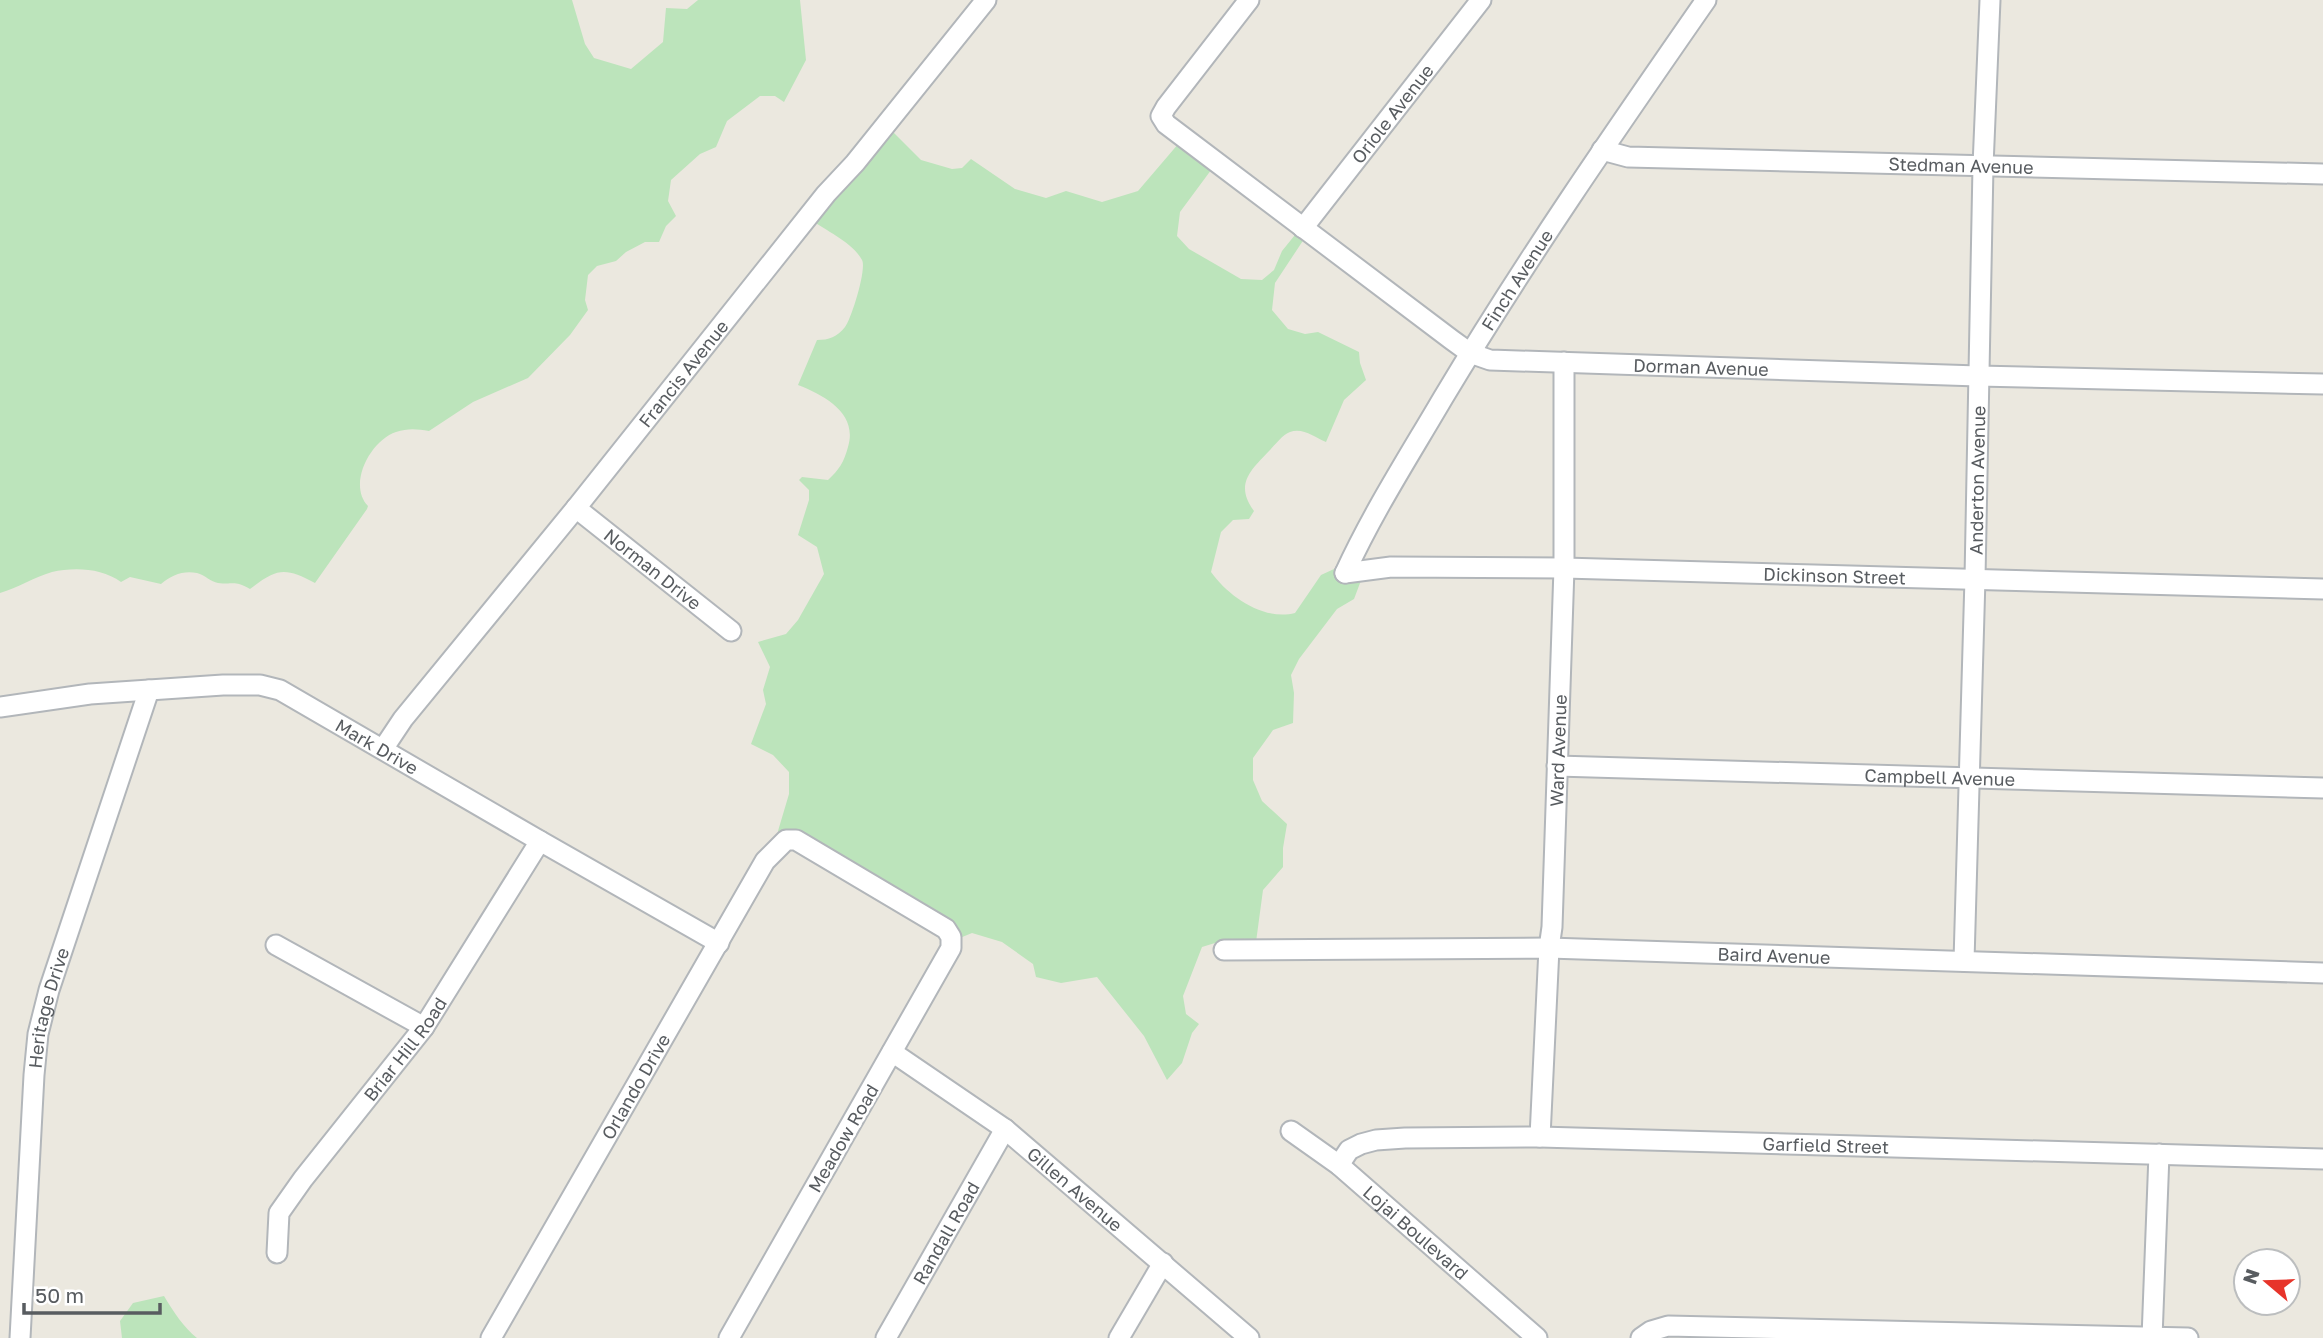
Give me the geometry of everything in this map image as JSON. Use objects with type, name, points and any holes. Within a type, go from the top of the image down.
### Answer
[{"type":"street","name":"Francis Avenue","points":[[383,749],[404,719],[826,194],[855,163],[986,0]]},
{"type":"street","name":"Dorman Avenue","points":[[1250,0],[1161,116],[1166,124],[1470,353],[1490,360],[2323,384]]},
{"type":"street","name":"Oriole Avenue","points":[[1303,228],[1481,0]]},
{"type":"street","name":"Finch Avenue","points":[[1345,573],[1367,526],[1470,353],[1602,150],[1706,0]]},
{"type":"street","name":"Anderton Avenue","points":[[1964,961],[1983,166],[1990,0]]},
{"type":"street","name":"Stedman Avenue","points":[[1602,150],[1629,157],[2323,174]]},
{"type":"street","name":"Ward Avenue","points":[[1540,1138],[1552,927],[1564,568],[1564,362]]},
{"type":"street","name":"Norman Drive","points":[[576,508],[731,631]]},
{"type":"street","name":"Dickinson Street","points":[[1345,573],[1391,567],[1564,568],[2323,589]]},
{"type":"street","name":"Mark Drive","points":[[0,708],[90,694],[223,685],[260,685],[281,690],[719,943]]},
{"type":"street","name":"Heritage Drive","points":[[20,1338],[38,1034],[49,990],[149,690]]},
{"type":"street","name":"Campbell Avenue","points":[[1557,766],[2323,788]]},
{"type":"street","name":"Meadow Road","points":[[729,1338],[951,948],[951,937],[946,929],[796,840],[786,840]]},
{"type":"street","name":"Orlando Drive","points":[[491,1338],[765,861],[786,840]]},
{"type":"street","name":"Briar Hill Road","points":[[276,1253],[279,1213],[303,1178],[424,1027],[540,841]]},
{"type":"street","points":[[276,945],[424,1027]]},
{"type":"street","name":"Baird Avenue","points":[[1224,950],[1549,948],[2323,973]]},
{"type":"street","name":"Gillen Avenue","points":[[892,1052],[1005,1129],[1249,1338]]},
{"type":"street","name":"Randall Road","points":[[886,1338],[1005,1129]]},
{"type":"street","name":"Lojai Boulevard","points":[[1291,1131],[1339,1165],[1537,1338]]},
{"type":"street","name":"Garfield Street","points":[[1339,1165],[1349,1150],[1376,1140],[1540,1138],[2323,1159]]},
{"type":"street","points":[[2152,1337],[2159,1154]]},
{"type":"street","points":[[1119,1338],[1163,1263]]},
{"type":"street","points":[[1641,1338],[1651,1331],[1668,1326],[2188,1338]]},
{"type":"green space","points":[[0,0],[572,0],[585,44],[594,58],[631,69],[663,42],[666,8],[687,9],[698,0],[800,0],[806,60],[784,102],[775,96],[760,96],[727,121],[716,147],[700,154],[671,180],[668,201],[676,216],[666,226],[659,242],[645,242],[616,261],[597,266],[588,275],[585,300],[588,310],[570,335],[528,378],[473,402],[429,431],[412,429],[396,432],[378,444],[361,475],[360,486],[367,509],[315,583],[288,572],[267,577],[250,589],[237,584],[215,582],[192,572],[178,574],[161,584],[130,577],[121,582],[97,571],[69,569],[45,574],[0,593]]},
{"type":"green space","points":[[888,127],[921,160],[952,169],[962,168],[971,159],[1015,189],[1046,198],[1066,191],[1102,202],[1138,191],[1185,136],[1217,162],[1180,212],[1177,236],[1189,249],[1241,279],[1262,280],[1274,270],[1282,251],[1303,225],[1310,230],[1275,283],[1272,310],[1288,329],[1305,334],[1318,332],[1359,352],[1366,380],[1344,400],[1326,442],[1299,431],[1282,437],[1247,478],[1245,493],[1254,511],[1249,519],[1233,520],[1221,532],[1211,572],[1237,598],[1271,613],[1295,613],[1321,575],[1358,558],[1368,562],[1354,599],[1337,609],[1299,659],[1291,675],[1294,693],[1293,723],[1273,730],[1253,758],[1253,780],[1262,801],[1287,824],[1283,867],[1263,890],[1256,942],[1215,943],[1202,947],[1183,996],[1186,1014],[1199,1024],[1192,1033],[1182,1063],[1167,1080],[1144,1036],[1097,977],[1061,983],[1036,977],[1033,964],[1002,942],[972,933],[955,940],[781,840],[778,831],[789,794],[789,772],[773,755],[751,744],[766,704],[763,690],[770,667],[758,642],[786,634],[798,620],[824,574],[817,547],[798,535],[809,500],[809,490],[799,480],[802,477],[828,480],[843,461],[850,435],[844,416],[837,408],[798,385],[817,340],[836,336],[848,322],[858,294],[863,265],[852,248],[811,220]]},
{"type":"green space","points":[[164,1296],[183,1324],[197,1338],[122,1338],[120,1321],[133,1303]]}]
